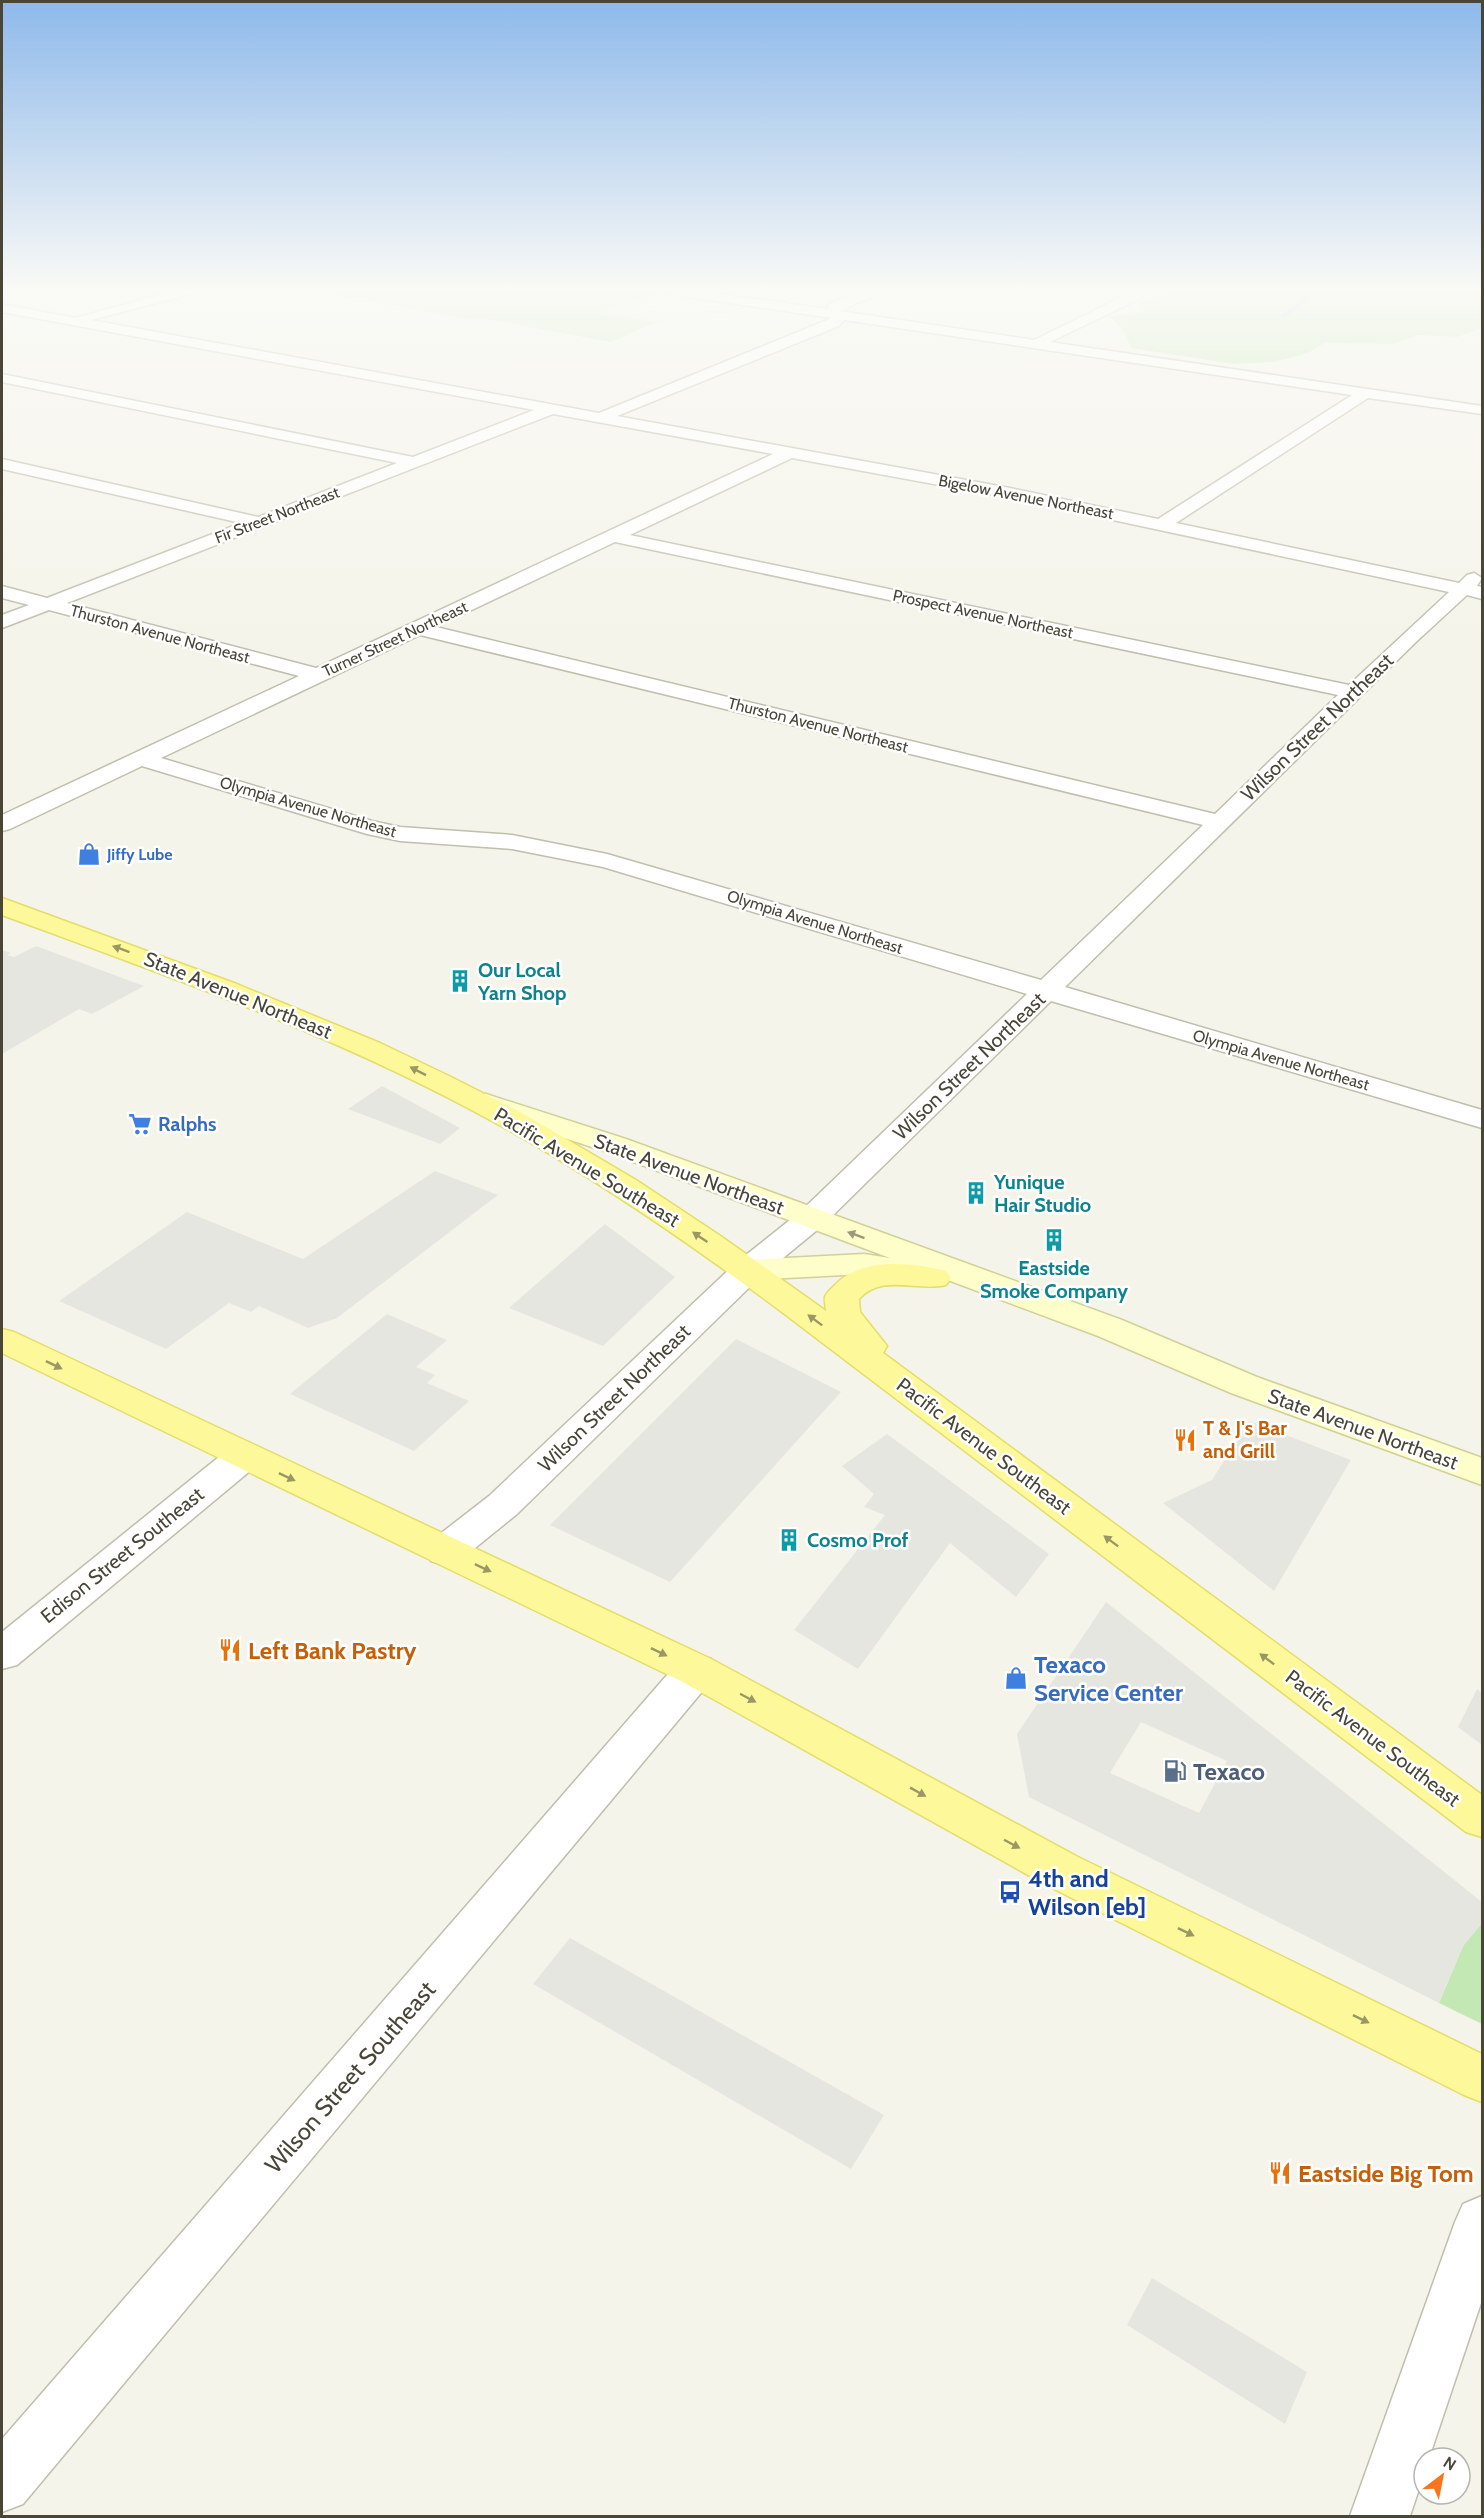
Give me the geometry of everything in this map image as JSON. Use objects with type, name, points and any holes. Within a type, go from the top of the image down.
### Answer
[{"type":"main road","name":"State Avenue Northeast","points":[[2,906],[283,1010],[400,1062],[471,1098]]},
{"type":"main road","name":"Pacific Avenue Southeast","points":[[471,1098],[580,1158],[748,1270],[1482,1819]]},
{"type":"main road","points":[[934,1278],[883,1275],[864,1278],[849,1286],[842,1297],[843,1314],[871,1346],[940,1413]]},
{"type":"main road","points":[[2,1340],[243,1457],[696,1670],[1062,1871],[1482,2079]]},
{"type":"street","points":[[147,408],[415,462]]},
{"type":"street","name":"Bigelow Avenue Northeast","points":[[544,408],[1022,495],[1473,591]]},
{"type":"street","points":[[600,418],[626,408]]},
{"type":"street","points":[[1161,525],[1343,408]]},
{"type":"street","points":[[1465,408],[1482,410]]},
{"type":"street","name":"Fir Street Northeast","points":[[2,622],[552,409]]},
{"type":"street","name":"Turner Street Northeast","points":[[2,824],[789,453]]},
{"type":"street","points":[[2,464],[259,522]]},
{"type":"street","name":"Prospect Avenue Northeast","points":[[612,536],[1354,692]]},
{"type":"street","name":"Wilson Street Northeast","points":[[445,1551],[503,1505],[748,1270],[811,1219],[1354,692],[1473,591],[1482,572]]},
{"type":"street","name":"Thurston Avenue Northeast","points":[[2,592],[318,675]]},
{"type":"street","name":"Thurston Avenue Northeast","points":[[417,628],[1220,822]]},
{"type":"street","name":"Olympia Avenue Northeast","points":[[141,759],[367,827],[399,834],[512,842],[607,861],[1482,1119]]},
{"type":"street","name":"State Avenue Northeast","points":[[471,1098],[615,1145],[1110,1328],[1244,1385]]},
{"type":"street","name":"State Avenue Northeast","points":[[748,1270],[864,1264],[902,1268],[1098,1338],[1244,1385],[1482,1472]]},
{"type":"street","name":"Edison Street Southeast","points":[[2,1654],[243,1457]]},
{"type":"street","name":"Wilson Street Southeast","points":[[2,2483],[605,1780],[696,1670]]},
{"type":"street","points":[[1380,2517],[1482,2222]]},
{"type":"green space","points":[[1482,1923],[1482,2024],[1439,2003],[1463,1946]]},
{"type":"shaded area","points":[[36,946],[144,986],[92,1014],[79,1009],[2,1054],[2,950],[11,953],[7,955],[14,957]]},
{"type":"shaded area","points":[[382,1086],[460,1128],[440,1144],[348,1109]]},
{"type":"shaded area","points":[[435,1171],[498,1195],[337,1318],[308,1328],[259,1306],[251,1312],[229,1303],[166,1349],[59,1301],[187,1212],[303,1259]]},
{"type":"shaded area","points":[[605,1224],[675,1277],[603,1346],[509,1308]]},
{"type":"shaded area","points":[[387,1314],[447,1340],[416,1367],[435,1375],[427,1383],[469,1401],[414,1451],[290,1394]]},
{"type":"shaded area","points":[[736,1339],[841,1392],[670,1582],[550,1525]]},
{"type":"shaded area","points":[[1249,1421],[1351,1460],[1274,1591],[1163,1503],[1212,1480]]},
{"type":"shaded area","points":[[887,1434],[1049,1554],[1016,1597],[950,1543],[858,1669],[794,1630],[885,1515],[864,1507],[874,1494],[842,1466]]},
{"type":"shaded area","points":[[1106,1602],[1482,1902],[1482,1923],[1463,1946],[1439,2003],[1029,1797],[1017,1734]],"holes":[[[1141,1722],[1227,1761],[1199,1813],[1110,1773]]]},
{"type":"shaded area","points":[[1477,1689],[1482,1693],[1482,1745],[1458,1727]]},
{"type":"shaded area","points":[[570,1938],[884,2115],[851,2169],[533,1984]]},
{"type":"shaded area","points":[[1152,2278],[1307,2372],[1285,2424],[1127,2325]]},
{"type":"place","name":"Jiffy Lube","points":[[89,854]]},
{"type":"place","name":"Our Local Yarn Shop","points":[[460,981]]},
{"type":"place","name":"Ralphs","points":[[140,1124]]},
{"type":"place","name":"Yunique Hair Studio","points":[[976,1193]]},
{"type":"place","name":"Eastside Smoke Company","points":[[1054,1240]]},
{"type":"place","name":"T & J's Bar and Grill","points":[[1185,1440]]},
{"type":"place","name":"Cosmo Prof","points":[[789,1540]]},
{"type":"place","name":"Left Bank Pastry","points":[[230,1650]]},
{"type":"place","name":"Texaco Service Center","points":[[1016,1678]]},
{"type":"place","name":"Texaco","points":[[1175,1771]]},
{"type":"place","name":"4th and Wilson [eb]","points":[[1010,1892]]},
{"type":"place","name":"Eastside Big Tom","points":[[1280,2173]]}]
